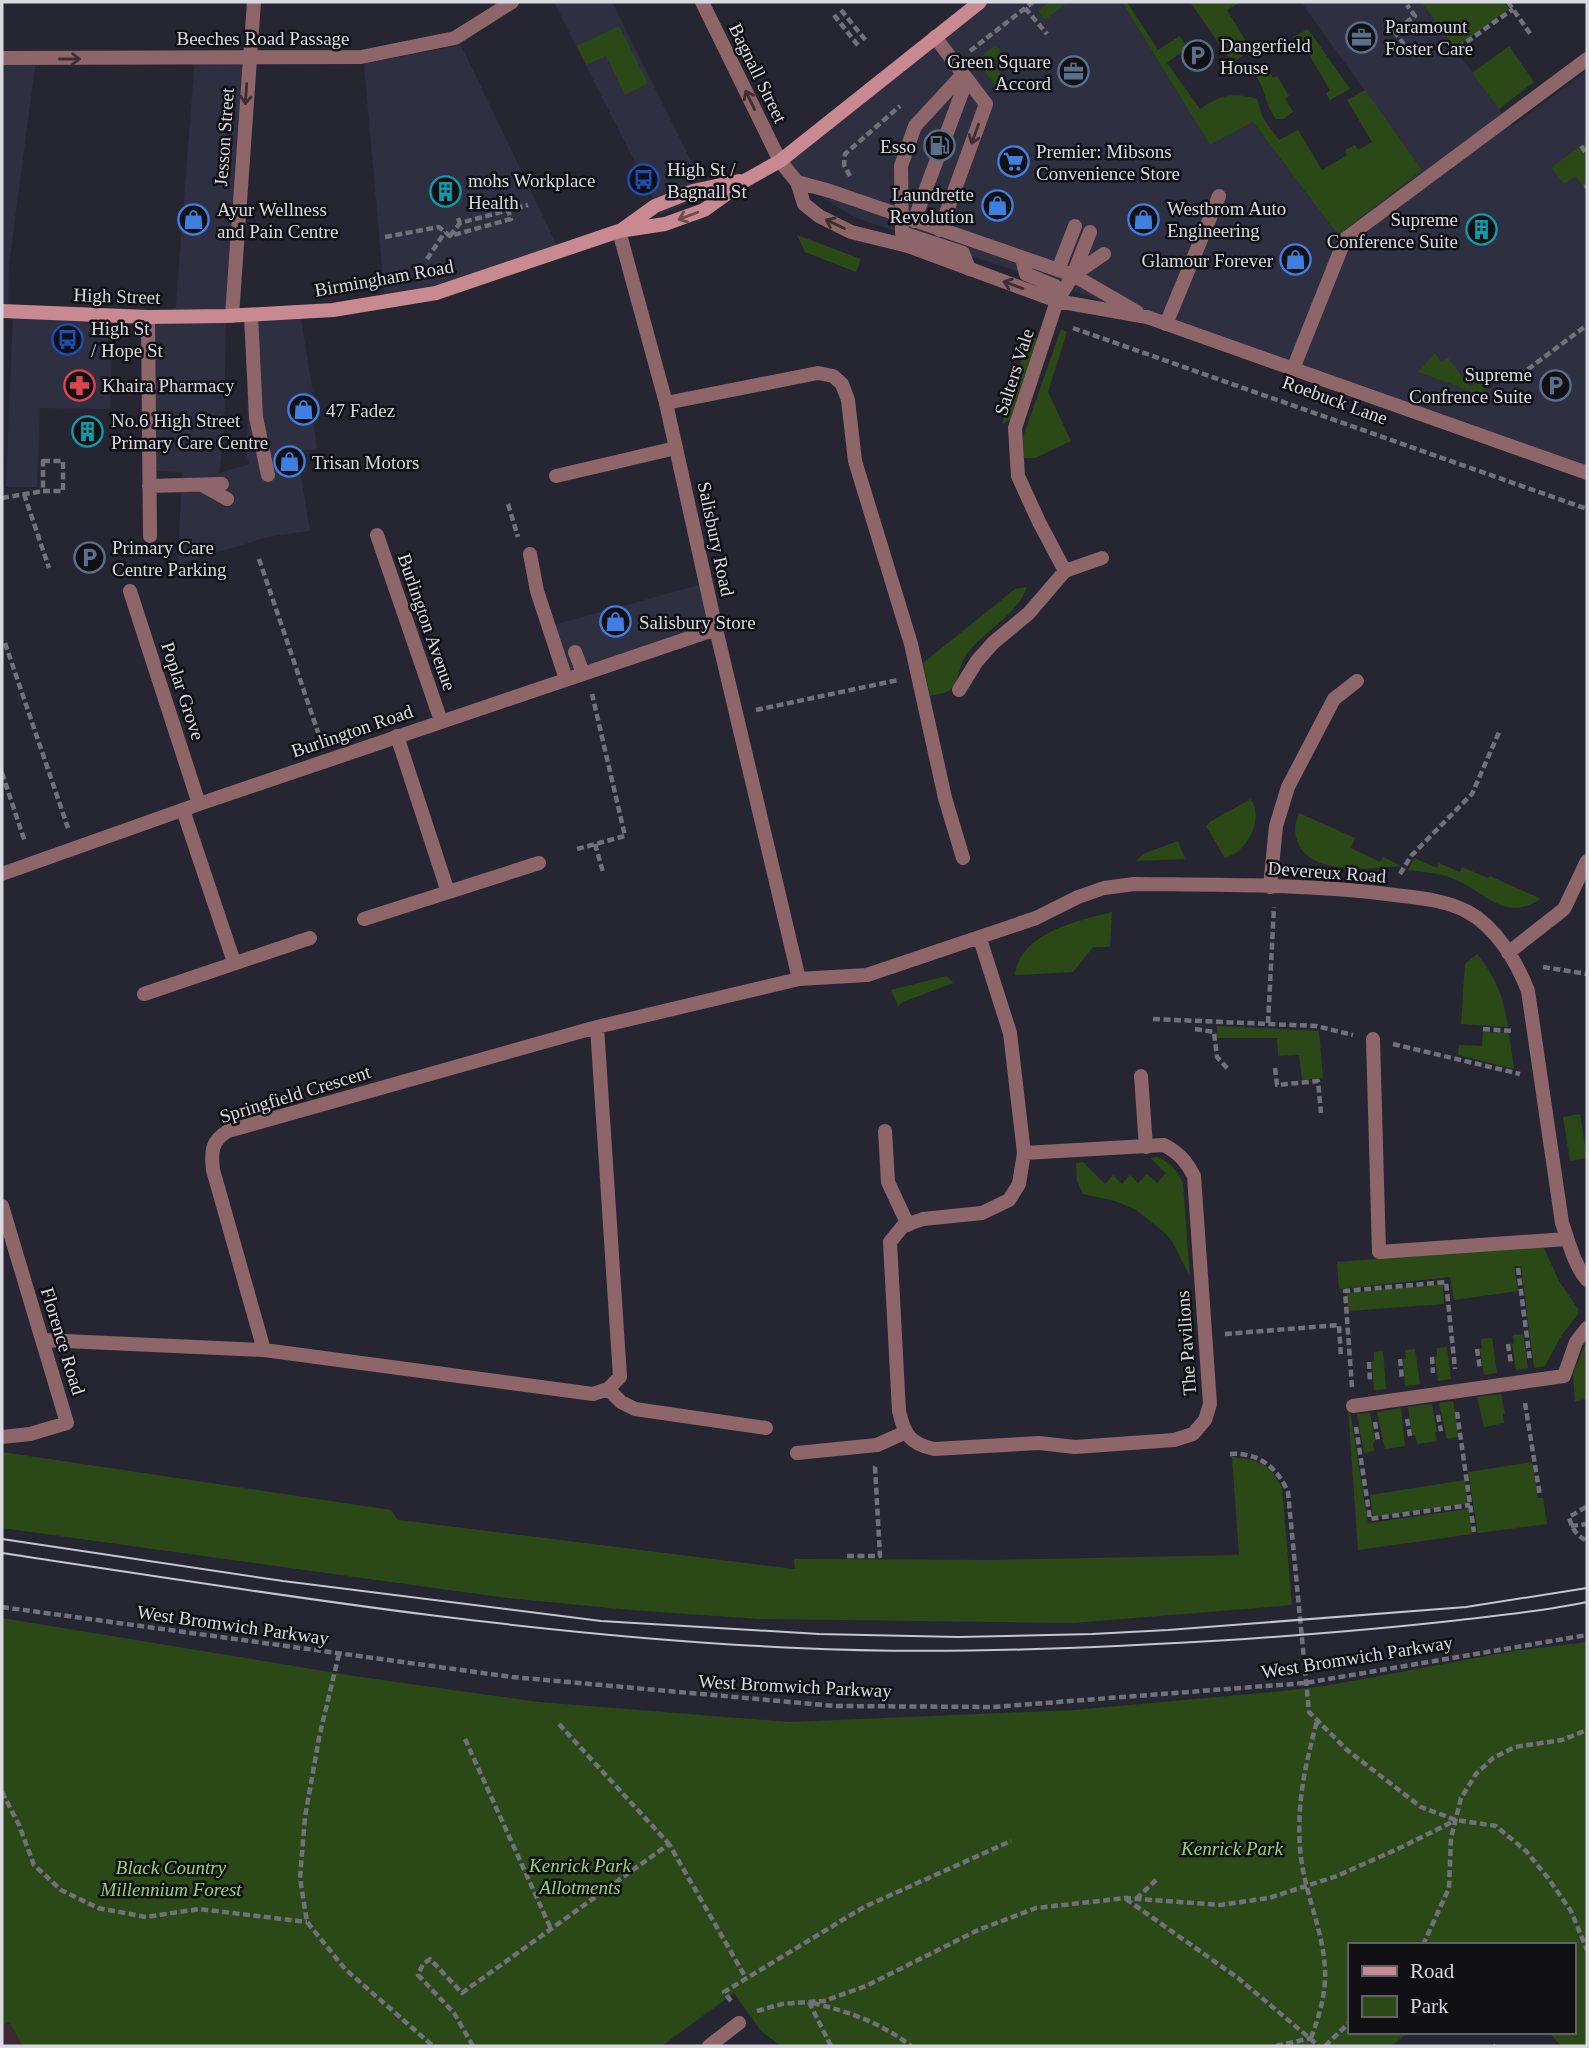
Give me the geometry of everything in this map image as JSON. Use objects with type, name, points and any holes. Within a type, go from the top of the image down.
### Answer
[{"type":"street","name":"Jesson Street","points":[[232,316],[248,57],[254,2]]},
{"type":"street","name":"Bagnall Street","points":[[702,2],[780,162]]},
{"type":"street","name":"Birmingham Road","points":[[232,316],[333,310],[436,293],[620,232],[665,224],[704,210],[746,180],[780,162],[980,2]]},
{"type":"street","name":"Beeches Road Passage","points":[[2,58],[361,57],[455,38],[507,3]]},
{"type":"street","points":[[936,37],[986,104],[940,230]]},
{"type":"street","points":[[1293,369],[1345,239],[1587,60]]},
{"type":"street","points":[[908,219],[901,166],[915,126],[965,77]]},
{"type":"street","points":[[965,77],[902,233],[963,253],[969,269]]},
{"type":"street","name":"Roebuck Lane","points":[[780,162],[797,182],[804,204],[818,216],[851,232],[908,246],[1057,301],[1147,317]]},
{"type":"street","name":"Birmingham Road","points":[[620,232],[655,205],[693,191],[746,180]]},
{"type":"street","name":"Roebuck Lane","points":[[797,182],[1073,275],[1147,317],[1587,472]]},
{"type":"street","points":[[1166,324],[1219,196]]},
{"type":"street","points":[[1058,270],[1074,226]]},
{"type":"street","name":"Salisbury Road","points":[[620,232],[666,403],[716,629],[799,979]]},
{"type":"street","points":[[1073,275],[1090,232]]},
{"type":"street","points":[[1073,275],[1104,254]]},
{"type":"street","points":[[1022,258],[1026,274],[1055,286],[1057,301]]},
{"type":"street","name":"Salters Vale","points":[[1065,571],[1018,476],[1015,428],[1057,301],[1073,275]]},
{"type":"street","name":"High Street","points":[[2,311],[148,317],[232,316]]},
{"type":"street","points":[[251,315],[256,417],[268,475]]},
{"type":"street","points":[[148,317],[150,536]]},
{"type":"street","points":[[666,403],[818,373],[833,376],[842,384],[848,400],[855,461],[892,576],[945,798],[963,858]]},
{"type":"street","points":[[556,476],[676,449]]},
{"type":"street","points":[[149,486],[222,484]]},
{"type":"street","points":[[201,485],[227,499]]},
{"type":"street","name":"Burlington Avenue","points":[[377,536],[441,721]]},
{"type":"street","points":[[530,554],[537,592],[566,679]]},
{"type":"street","points":[[960,690],[976,661],[1029,613],[1065,571],[1102,558]]},
{"type":"street","name":"Poplar Grove","points":[[130,591],[199,804]]},
{"type":"street","name":"Burlington Road","points":[[2,874],[397,736],[716,629]]},
{"type":"street","points":[[575,652],[583,673]]},
{"type":"street","points":[[1270,887],[1276,826],[1288,788],[1334,699],[1357,681]]},
{"type":"street","points":[[397,736],[448,892]]},
{"type":"street","points":[[183,810],[233,962]]},
{"type":"street","points":[[1508,953],[1564,909],[1587,861]]},
{"type":"street","points":[[364,919],[539,863]]},
{"type":"street","name":"Devereux Road","points":[[799,979],[867,975],[980,939],[1104,888],[1134,884],[1367,892],[1436,900],[1468,912],[1492,932],[1508,953],[1520,971],[1528,991],[1562,1223],[1581,1274],[1587,1280]]},
{"type":"street","points":[[144,993],[310,938]]},
{"type":"street","points":[[797,1453],[877,1445],[906,1432],[899,1411],[890,1242],[903,1226],[923,1219],[982,1213],[1009,1200],[1019,1184],[1024,1153],[1010,1033],[980,939]]},
{"type":"street","name":"Springfield Crescent","points":[[264,1350],[213,1170],[211,1150],[218,1137],[228,1131],[597,1027],[799,979]]},
{"type":"street","points":[[43,1340],[264,1350],[593,1394],[608,1389],[620,1377],[597,1027]]},
{"type":"street","points":[[1373,1039],[1379,1252],[1567,1239]]},
{"type":"street","points":[[1141,1076],[1146,1147]]},
{"type":"street","points":[[884,1131],[888,1182],[908,1225]]},
{"type":"street","name":"The Pavilions","points":[[906,1432],[918,1446],[934,1449],[1039,1443],[1075,1447],[1174,1440],[1193,1434],[1205,1420],[1210,1404],[1194,1176],[1178,1152],[1164,1146],[1024,1153]]},
{"type":"street","name":"Florence Road","points":[[2,1206],[67,1423],[30,1434],[2,1437]]},
{"type":"street","points":[[1353,1406],[1564,1376],[1576,1342],[1587,1328]]},
{"type":"street","points":[[608,1389],[621,1402],[635,1409],[766,1428]]},
{"type":"street","points":[[709,2046],[739,2023]]},
{"type":"path","points":[[1508,2],[1531,35]]},
{"type":"path","points":[[1394,51],[1403,43],[1394,31],[1415,16],[1407,5]]},
{"type":"path","points":[[1025,8],[1047,34]]},
{"type":"path","points":[[1458,48],[1513,9]]},
{"type":"path","points":[[841,10],[867,43]]},
{"type":"path","points":[[834,15],[860,48]]},
{"type":"path","points":[[1581,146],[1587,154]]},
{"type":"path","points":[[427,259],[459,221],[528,205]]},
{"type":"path","points":[[448,234],[511,219],[508,211]]},
{"type":"path","points":[[385,237],[439,227],[448,234]]},
{"type":"path","points":[[1511,382],[1587,325]]},
{"type":"path","name":"Roebuck Lane","points":[[1069,327],[1587,509]]},
{"type":"path","points":[[2,498],[43,491],[63,491],[63,461],[43,461],[43,491]]},
{"type":"path","points":[[24,494],[49,568]]},
{"type":"path","points":[[508,504],[523,551],[530,554]]},
{"type":"path","points":[[259,559],[321,743]]},
{"type":"path","points":[[5,643],[68,828]]},
{"type":"path","points":[[755,710],[918,676]]},
{"type":"path","points":[[577,849],[625,835],[592,693]]},
{"type":"path","points":[[1400,874],[1411,856],[1472,794],[1500,730]]},
{"type":"path","points":[[2,773],[25,842]]},
{"type":"path","points":[[595,844],[603,872]]},
{"type":"path","points":[[1268,1023],[1274,906]]},
{"type":"path","points":[[1544,967],[1587,974]]},
{"type":"path","points":[[1153,1018],[1316,1026],[1520,1074]]},
{"type":"path","points":[[1483,1029],[1513,1031]]},
{"type":"path","points":[[1195,1030],[1214,1031],[1217,1057],[1228,1069]]},
{"type":"path","points":[[1275,1068],[1277,1085],[1318,1081],[1321,1113]]},
{"type":"path","points":[[1518,1268],[1540,1496]]},
{"type":"path","points":[[1470,1505],[1370,1519],[1353,1406],[1345,1292],[1446,1282],[1456,1391],[1474,1532]]},
{"type":"path","points":[[1221,1334],[1339,1325],[1341,1357]]},
{"type":"path","points":[[1230,1454],[1252,1455],[1275,1468],[1288,1492],[1309,1712],[1347,1750],[1421,1807],[1455,1819],[1496,1826],[1526,1851],[1570,1911],[1587,1950]]},
{"type":"path","points":[[847,1556],[880,1556],[875,1467],[885,1458]]},
{"type":"path","points":[[1586,1507],[1569,1517],[1579,1537],[1587,1541]]},
{"type":"path","points":[[1572,1526],[1587,1524]]},
{"type":"path","name":"West Bromwich Parkway","points":[[2,1607],[512,1677],[835,1706],[993,1707],[1305,1683],[1587,1635]]},
{"type":"path","points":[[339,1654],[319,1738],[305,1817],[300,1878],[307,1922],[345,1969],[433,2046]]},
{"type":"path","points":[[1311,2038],[1322,2008],[1325,1978],[1300,1850],[1300,1795],[1303,1772],[1317,1721]]},
{"type":"path","points":[[559,1724],[668,1844],[746,1978]]},
{"type":"path","points":[[1424,1943],[1449,1888],[1451,1838],[1455,1819],[1461,1798],[1476,1774],[1493,1758],[1514,1747],[1562,1740],[1587,1730]]},
{"type":"path","points":[[465,1740],[551,1928]]},
{"type":"path","points":[[2,1792],[19,1825],[34,1865],[61,1890],[98,1908],[146,1917],[200,1909],[307,1922]]},
{"type":"path","points":[[739,2023],[756,2011],[782,2004],[824,2001],[866,1986],[978,1930],[1036,1908],[1126,1899],[1220,1905],[1269,1898],[1337,1876],[1455,1819]]},
{"type":"path","points":[[731,2001],[724,1992],[864,1907],[1011,1841]]},
{"type":"path","points":[[472,2046],[454,2013],[418,1975],[423,1964],[430,1959],[462,1993],[668,1844]]},
{"type":"path","points":[[1294,1845],[1300,1850]]},
{"type":"path","points":[[1136,1899],[1156,1880]]},
{"type":"path","points":[[1126,1899],[1238,1978],[1319,2046]]},
{"type":"path","points":[[809,2002],[831,2046]]},
{"type":"path","points":[[809,2002],[857,2014],[911,2046]]},
{"type":"path","points":[[1325,2046],[1348,2024]]},
{"type":"path","points":[[1276,2046],[1311,2038]]},
{"type":"shaded area","points":[[554,2],[612,2],[708,195],[661,214]]},
{"type":"shaded area","points":[[980,2],[1122,2],[1210,145],[1253,122],[1338,235],[1422,170],[1301,2],[1421,2],[1512,127],[1587,71],[1587,473],[1026,274],[856,218],[797,182],[780,161]]},
{"type":"shaded area","points":[[461,45],[560,252],[385,301],[364,64]]},
{"type":"shaded area","points":[[249,57],[226,317],[224,432],[219,473],[250,464],[247,456],[248,376],[243,315],[300,312],[317,419],[313,420],[317,448],[297,452],[310,531],[272,536],[178,564],[182,472],[149,471],[148,317],[175,316],[195,58]]},
{"type":"shaded area","points":[[2,58],[36,59],[9,265],[8,311],[2,311]]},
{"type":"shaded area","points":[[13,312],[113,316],[110,409],[40,408],[37,487],[6,487]]},
{"type":"shaded area","points":[[706,583],[716,629],[571,677],[554,625]]},
{"type":"shaded area","points":[[2,1975],[32,2046],[2,2046]]},
{"type":"green space","points":[[1049,2],[1068,2],[1045,20],[1038,11]]},
{"type":"green space","points":[[1122,2],[1127,2],[1158,50],[1180,36],[1187,48],[1167,63],[1200,109],[1227,96],[1257,99],[1263,118],[1279,140],[1298,130],[1322,170],[1347,155],[1345,150],[1355,145],[1358,150],[1372,142],[1347,100],[1365,90],[1422,170],[1338,235],[1253,122],[1210,145]]},
{"type":"green space","points":[[1190,2],[1241,2],[1227,10],[1251,50],[1236,60],[1228,56]]},
{"type":"green space","points":[[1421,2],[1504,2],[1509,9],[1455,48]]},
{"type":"green space","points":[[619,26],[648,83],[625,95],[606,56],[586,65],[577,46]]},
{"type":"green space","points":[[1308,29],[1350,89],[1330,100],[1326,94],[1330,90],[1301,41],[1296,44],[1293,37]]},
{"type":"green space","points":[[996,45],[1003,54],[992,63],[1008,83],[999,90],[976,60]]},
{"type":"green space","points":[[1509,46],[1534,82],[1499,109],[1472,73]]},
{"type":"green space","points":[[1264,62],[1273,78],[1277,76],[1289,96],[1285,99],[1293,112],[1283,119],[1276,119],[1272,114],[1253,72],[1254,67]]},
{"type":"green space","points":[[1587,141],[1587,191],[1575,176],[1564,184],[1551,168]]},
{"type":"green space","points":[[797,235],[861,259],[856,272],[805,252]]},
{"type":"green space","points":[[1061,329],[1067,332],[1048,392],[1071,441],[1035,458],[1024,458],[1023,437]]},
{"type":"green space","points":[[1030,333],[1037,340],[1011,420],[1002,424]]},
{"type":"green space","points":[[1435,353],[1441,362],[1448,358],[1470,387],[1485,377],[1484,396],[1418,372]]},
{"type":"green space","points":[[1027,587],[1008,615],[966,655],[950,690],[930,696],[923,663],[1015,589]]},
{"type":"green space","points":[[1251,799],[1256,816],[1252,833],[1241,849],[1225,858],[1206,826]]},
{"type":"green space","points":[[1299,813],[1355,838],[1351,848],[1380,862],[1383,857],[1401,866],[1360,869],[1330,866],[1317,861],[1306,855],[1297,841],[1295,829]]},
{"type":"green space","points":[[1178,841],[1185,859],[1136,861],[1145,853]]},
{"type":"green space","points":[[1414,858],[1437,868],[1439,863],[1460,872],[1462,867],[1488,878],[1490,876],[1541,899],[1516,908],[1506,907],[1450,878],[1408,870]]},
{"type":"green space","points":[[1112,912],[1110,947],[1093,947],[1073,972],[1015,975],[1019,961],[1027,949],[1039,939],[1067,925]]},
{"type":"green space","points":[[1477,954],[1498,988],[1508,1027],[1461,1024],[1465,964]]},
{"type":"green space","points":[[947,976],[953,983],[898,1006],[891,990]]},
{"type":"green space","points":[[1217,1026],[1319,1031],[1323,1078],[1302,1080],[1299,1055],[1278,1056],[1277,1038],[1217,1038]]},
{"type":"green space","points":[[1483,1032],[1509,1033],[1514,1069],[1458,1055],[1459,1045],[1482,1046]]},
{"type":"green space","points":[[1580,1114],[1587,1158],[1570,1161],[1563,1117]]},
{"type":"green space","points":[[1157,1157],[1173,1168],[1183,1184],[1190,1277],[1172,1241],[1165,1233],[1135,1209],[1115,1201],[1083,1194],[1077,1181],[1076,1163],[1083,1162],[1105,1184],[1113,1175],[1122,1184],[1130,1175],[1138,1183],[1147,1174],[1157,1183],[1166,1173],[1150,1158]]},
{"type":"green space","points":[[1543,1246],[1559,1281],[1578,1309],[1578,1314],[1561,1336],[1545,1366],[1534,1368],[1521,1266],[1514,1266],[1518,1291],[1454,1300],[1450,1277],[1339,1289],[1337,1262]]},
{"type":"green space","points":[[1443,1284],[1444,1304],[1348,1311],[1347,1293]]},
{"type":"green space","points":[[1523,1334],[1528,1368],[1516,1370],[1513,1335]]},
{"type":"green space","points":[[1492,1338],[1497,1373],[1484,1375],[1481,1339]]},
{"type":"green space","points":[[1587,1339],[1587,1399],[1575,1401],[1573,1374]]},
{"type":"green space","points":[[1447,1347],[1451,1379],[1438,1381],[1435,1357],[1437,1348]]},
{"type":"green space","points":[[1415,1349],[1420,1384],[1405,1386],[1405,1350]]},
{"type":"green space","points":[[1383,1351],[1386,1389],[1374,1390],[1374,1352]]},
{"type":"green space","points":[[1347,1393],[1368,1523],[1469,1509],[1472,1534],[1358,1550]]},
{"type":"green space","points":[[1501,1394],[1504,1423],[1484,1427],[1477,1397]]},
{"type":"green space","points":[[1453,1401],[1459,1437],[1447,1439],[1439,1403]]},
{"type":"green space","points":[[1432,1404],[1437,1441],[1417,1444],[1415,1435],[1412,1436],[1408,1407]]},
{"type":"green space","points":[[1401,1408],[1405,1446],[1385,1449],[1377,1412]]},
{"type":"green space","points":[[1370,1413],[1374,1451],[1364,1453],[1357,1414]]},
{"type":"green space","points":[[2,1452],[391,1510],[398,1520],[795,1569],[794,1559],[994,1560],[1239,1555],[1232,1457],[1262,1464],[1272,1471],[1282,1488],[1292,1605],[1073,1623],[759,1619],[507,1598],[2,1528]]},
{"type":"green space","points":[[1532,1462],[1538,1498],[1543,1498],[1547,1524],[1478,1533],[1468,1472]]},
{"type":"green space","points":[[1465,1480],[1468,1504],[1373,1517],[1370,1495]]},
{"type":"green space","points":[[2,1618],[354,1676],[539,1702],[790,1722],[1074,1710],[1282,1691],[1325,1686],[1514,1651],[1587,1642],[1587,2046],[1561,2046],[1551,2034],[1575,2034],[1575,1943],[1348,1943],[1348,2034],[1406,2034],[1391,2046],[781,2046],[761,2031],[734,1993],[662,2046],[23,2046],[9,2022],[2,2025]]},
{"type":"tram line","points":[[2,1539],[283,1581],[601,1621],[819,1634],[958,1637],[1168,1630],[1466,1607],[1587,1588]]},
{"type":"tram line","points":[[2,1553],[497,1623],[697,1642],[853,1650],[1021,1650],[1245,1639],[1433,1623],[1587,1602]]},
{"type":"place","name":"Paramount Foster Care","points":[[1362,37]]},
{"type":"place","name":"Dangerfield House","points":[[1197,56]]},
{"type":"place","name":"Green Square Accord","points":[[1074,72]]},
{"type":"place","name":"Esso","points":[[939,146]]},
{"type":"place","name":"Premier: Mibsons Convenience Store","points":[[1013,162]]},
{"type":"place","name":"High St / Bagnall St","points":[[644,180]]},
{"type":"place","name":"mohs Workplace Health","points":[[445,191]]},
{"type":"place","name":"Laundrette Revolution","points":[[997,205]]},
{"type":"place","name":"Westbrom Auto Engineering","points":[[1144,219]]},
{"type":"place","name":"Ayur Wellness and Pain Centre","points":[[194,220]]},
{"type":"place","name":"Supreme Conference Suite","points":[[1481,230]]},
{"type":"place","name":"Glamour Forever","points":[[1296,260]]},
{"type":"place","name":"High St / Hope St","points":[[68,339]]},
{"type":"place","name":"Khaira Pharmacy","points":[[79,385]]},
{"type":"place","name":"Supreme Confrence Suite","points":[[1555,385]]},
{"type":"place","name":"47 Fadez","points":[[303,410]]},
{"type":"place","name":"No.6 High Street Primary Care Centre","points":[[88,431]]},
{"type":"place","name":"Trisan Motors","points":[[289,462]]},
{"type":"place","name":"Primary Care Centre Parking","points":[[89,558]]},
{"type":"place","name":"Salisbury Store","points":[[616,622]]},
{"type":"park label","name":"Kenrick Park","points":[[1232,1848]]},
{"type":"park label","name":"Kenrick Park Allotments","points":[[580,1876]]},
{"type":"park label","name":"Black Country Millennium Forest","points":[[171,1878]]}]
